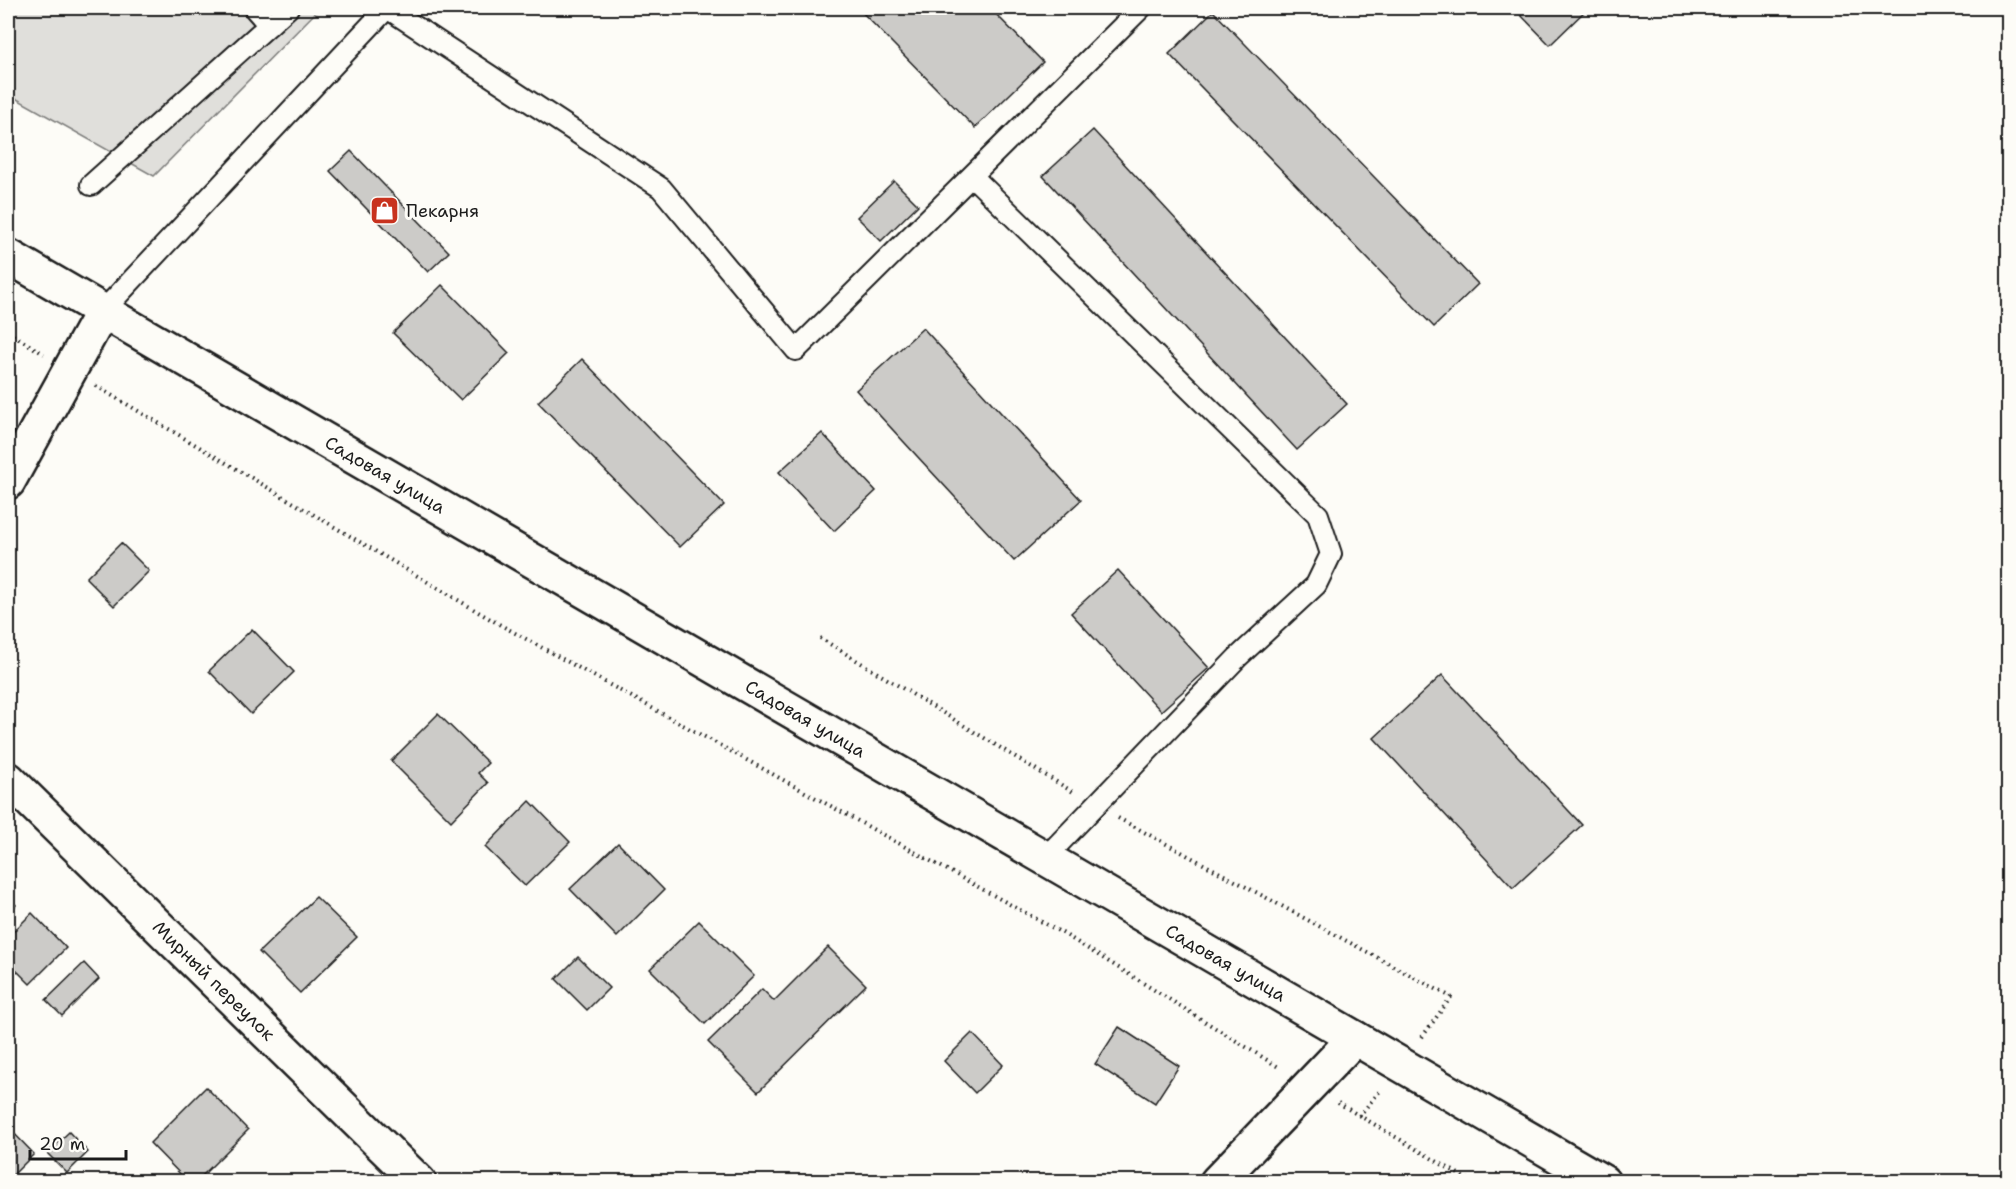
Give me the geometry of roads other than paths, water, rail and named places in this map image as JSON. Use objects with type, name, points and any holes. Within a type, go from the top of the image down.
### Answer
[{"type":"street","name":"Садовая улица","points":[[8,256],[1603,1182]]},
{"type":"street","points":[[8,482],[102,312]]},
{"type":"street","name":"Мирный переулок","points":[[8,779],[419,1182]]},
{"type":"street","points":[[1217,1182],[1355,1038]]},
{"type":"lane","points":[[254,8],[269,25]]},
{"type":"lane","points":[[91,186],[288,8]]},
{"type":"lane","points":[[102,312],[387,8],[662,188],[796,350],[1141,8]]},
{"type":"lane","points":[[973,177],[1318,515],[1331,554],[1316,585],[1238,657],[1045,858]]},
{"type":"place","name":"Пекарня","points":[[385,211]]}]
